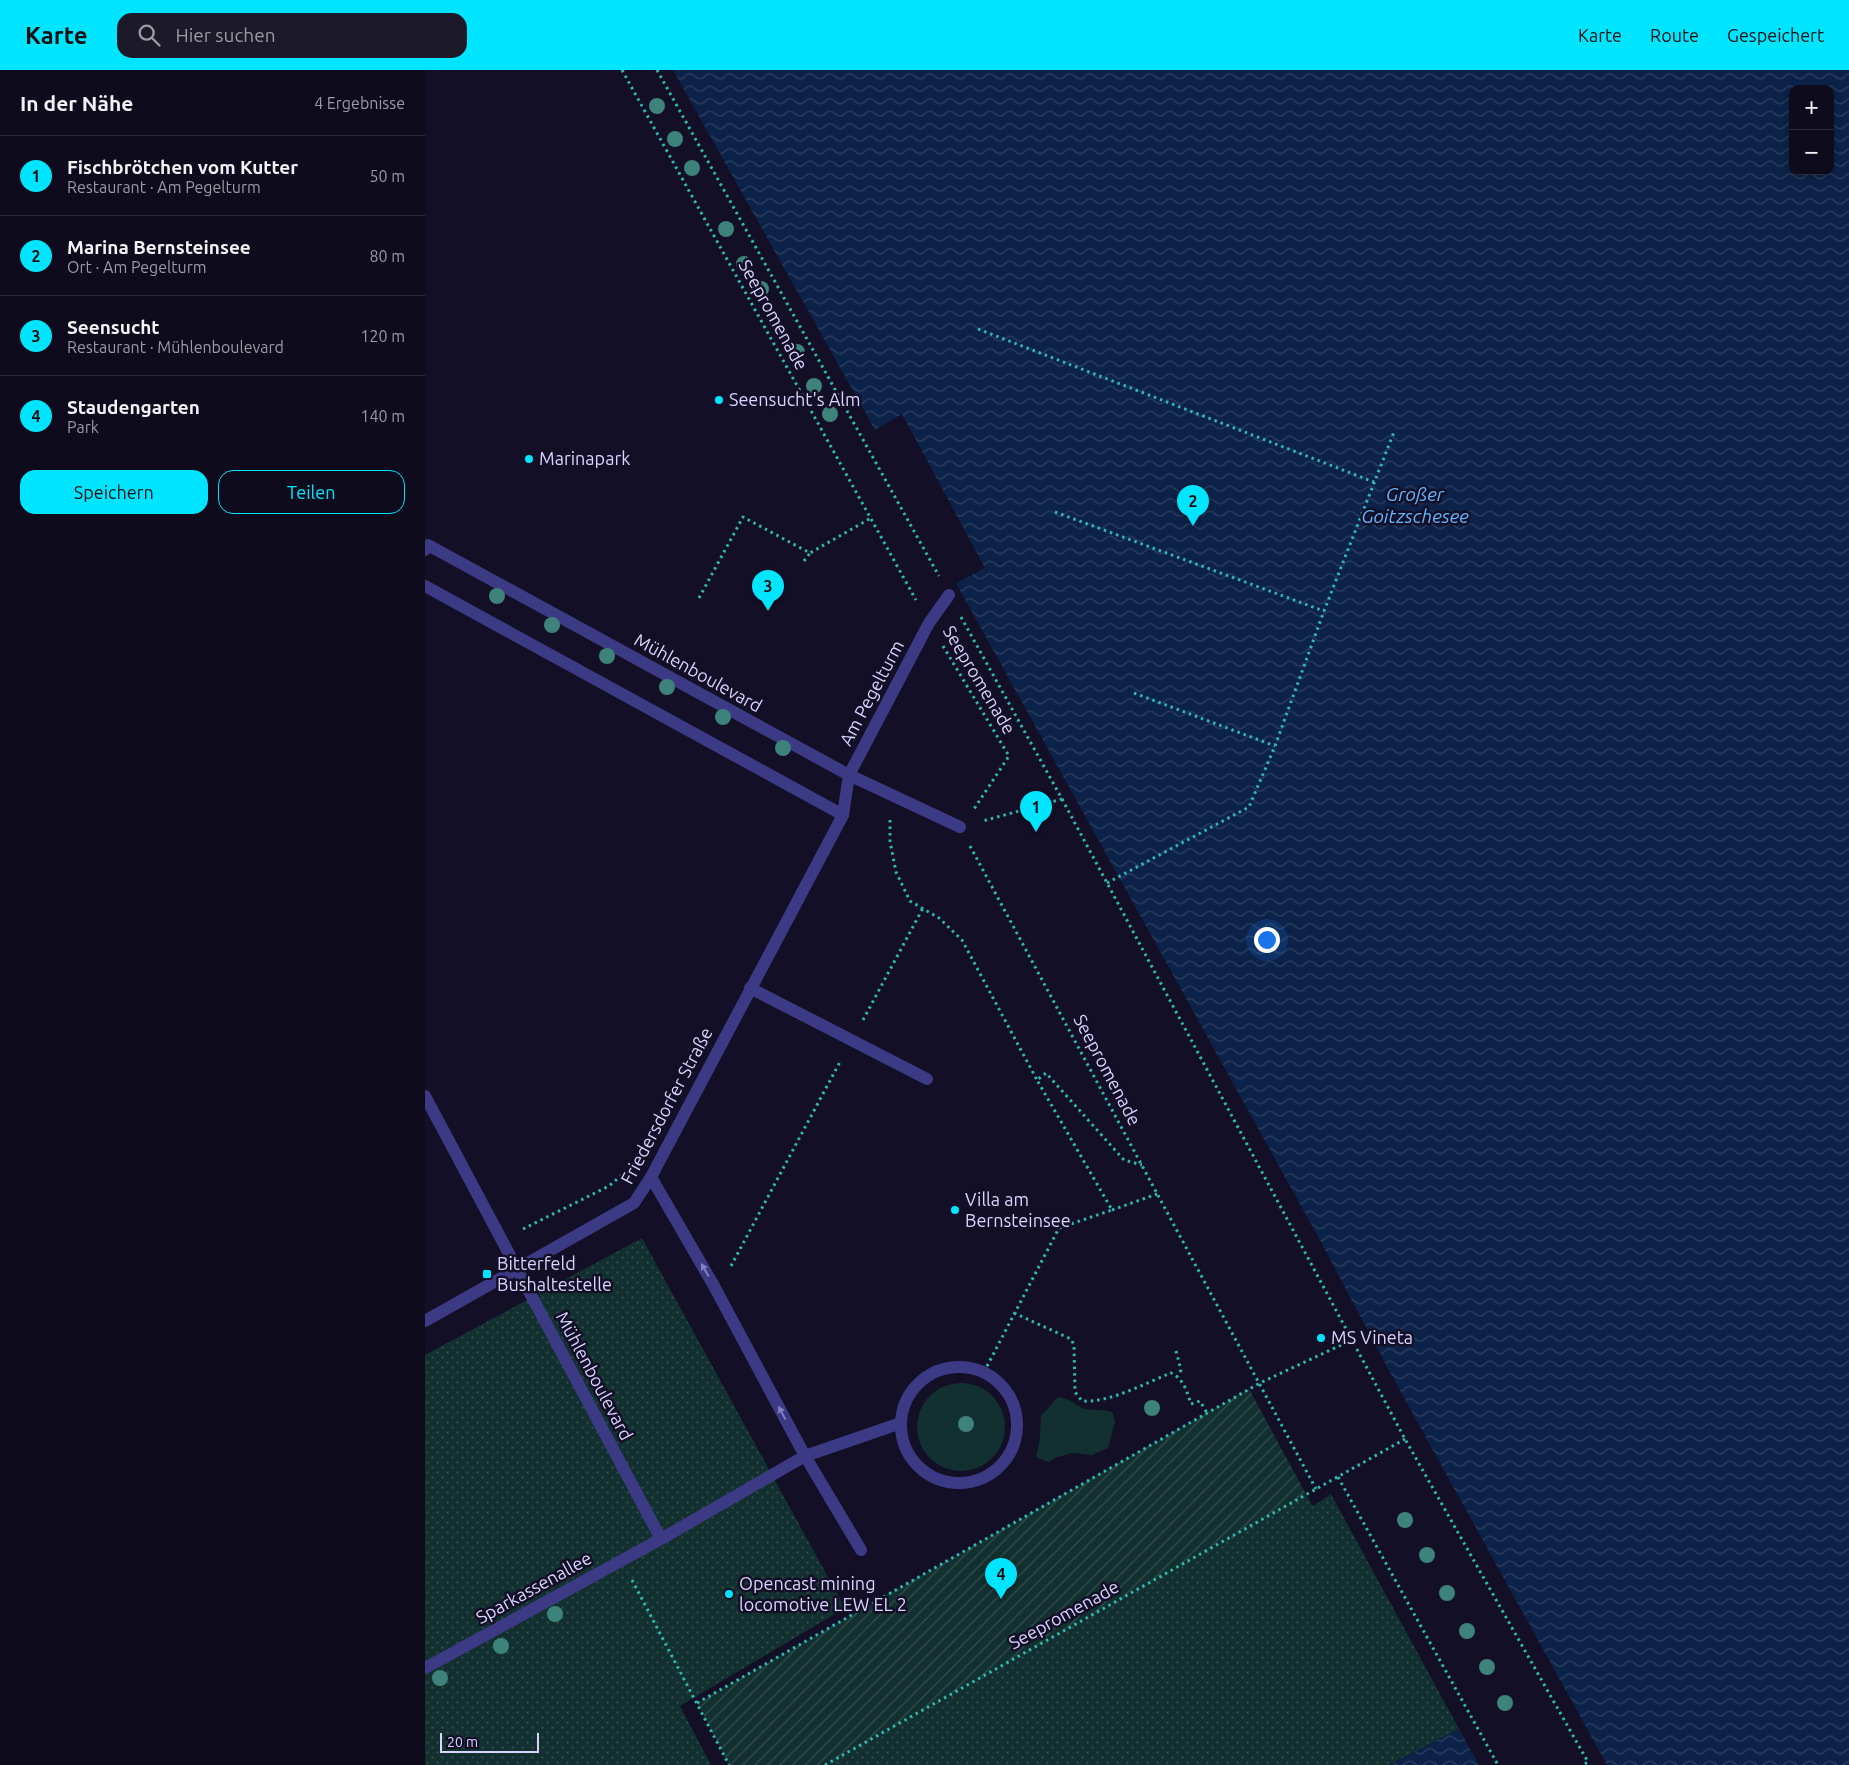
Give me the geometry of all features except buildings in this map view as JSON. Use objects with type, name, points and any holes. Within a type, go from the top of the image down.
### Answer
[{"type":"street","name":"Mühlenboulevard","points":[[425,550],[428,545],[849,775],[960,827]]},
{"type":"street","points":[[425,586],[843,815]]},
{"type":"street","name":"Am Pegelturm","points":[[843,815],[849,775],[929,623],[949,595]]},
{"type":"street","name":"Friedersdorfer Straße","points":[[426,1319],[634,1203],[651,1176],[843,815]]},
{"type":"street","points":[[750,988],[927,1079]]},
{"type":"street","name":"Mühlenboulevard","points":[[425,1096],[661,1539]]},
{"type":"street","points":[[651,1176],[714,1286],[805,1456],[861,1550]]},
{"type":"street","points":[[966,1367],[984,1372],[1000,1383],[1012,1399],[1017,1417],[1017,1437],[1010,1455],[998,1470],[981,1480],[962,1484],[943,1481],[925,1473],[912,1459],[903,1442],[901,1423],[905,1404],[915,1388],[929,1376],[947,1368],[966,1367]]},
{"type":"street","name":"Sparkassenallee","points":[[425,1668],[661,1539],[805,1456],[901,1423]]},
{"type":"path","name":"Seepromenade","points":[[622,70],[929,623],[1009,756],[960,827],[1316,1489]]},
{"type":"path","points":[[657,70],[1062,799],[1405,1439],[1589,1762],[1583,1765]]},
{"type":"path","points":[[978,329],[1374,482]]},
{"type":"path","points":[[1107,883],[1249,806],[1275,746],[1324,611],[1394,432]]},
{"type":"path","points":[[1055,512],[1324,611]]},
{"type":"path","points":[[699,598],[743,517],[810,552]]},
{"type":"path","points":[[804,561],[810,552],[871,518]]},
{"type":"path","points":[[1134,693],[1275,746]]},
{"type":"path","points":[[897,797],[889,809],[890,841],[896,872],[910,901],[939,918],[962,940],[1037,1080],[1112,1210]]},
{"type":"path","points":[[960,827],[1062,799]]},
{"type":"path","points":[[714,1286],[724,1278],[923,908]]},
{"type":"path","points":[[1037,1080],[1046,1073],[1124,1160],[1142,1166]]},
{"type":"path","points":[[501,1239],[609,1186],[623,1174]]},
{"type":"path","points":[[984,1372],[1059,1228],[1157,1194]]},
{"type":"path","points":[[1014,1313],[1071,1339],[1074,1345],[1075,1392],[1082,1401],[1096,1401],[1107,1398],[1171,1373],[1178,1376],[1183,1383],[1191,1404],[1200,1401],[1207,1413]]},
{"type":"path","points":[[697,1703],[1260,1383],[1352,1340]]},
{"type":"path","points":[[1176,1351],[1181,1370],[1178,1376]]},
{"type":"path","name":"Seepromenade","points":[[825,1765],[1405,1439]]},
{"type":"path","points":[[1338,1477],[1498,1765]]},
{"type":"path","points":[[621,1560],[729,1765]]},
{"type":"green space","points":[[642,1238],[845,1608],[680,1706],[711,1765],[425,1765],[425,1355]]},
{"type":"green space","points":[[952,1383],[970,1383],[986,1390],[998,1402],[1005,1418],[1005,1436],[998,1452],[986,1464],[970,1471],[952,1471],[936,1464],[924,1452],[917,1436],[917,1418],[924,1402],[936,1390]]},
{"type":"green space","points":[[1249,1389],[1306,1494],[825,1765],[729,1765],[697,1703]]},
{"type":"green space","points":[[1059,1397],[1085,1409],[1113,1413],[1115,1422],[1108,1448],[1092,1455],[1072,1453],[1048,1462],[1036,1457],[1040,1438],[1041,1415]]},
{"type":"green space","points":[[1306,1494],[1313,1506],[1331,1494],[1459,1729],[1389,1765],[825,1765]]},
{"type":"water","name":"Großer Goitzschesee","points":[[673,70],[1849,70],[1849,1765],[1607,1765],[1387,1367],[1316,1233],[956,583],[985,568],[902,414],[875,430]]},
{"type":"water","points":[[1459,1729],[1479,1765],[1389,1765]]},
{"type":"pier","points":[[1316,1233],[1387,1367],[1385,1368],[1314,1234]]},
{"type":"place","name":"Seensucht's Alm","points":[[719,400]]},
{"type":"place","name":"Marinapark","points":[[529,459]]},
{"type":"place","name":"Marina Bernsteinsee","points":[[1193,526]]},
{"type":"place","name":"Seensucht","points":[[768,611]]},
{"type":"place","name":"Fischbrötchen vom Kutter","points":[[1036,832]]},
{"type":"place","name":"Villa am Bernsteinsee","points":[[955,1210]]},
{"type":"place","name":"Bitterfeld Bushaltestelle","points":[[487,1274]]},
{"type":"place","name":"MS Vineta","points":[[1321,1338]]},
{"type":"place","name":"Opencast mining locomotive LEW EL 2","points":[[729,1594]]},
{"type":"place","name":"Staudengarten","points":[[1001,1599]]}]
